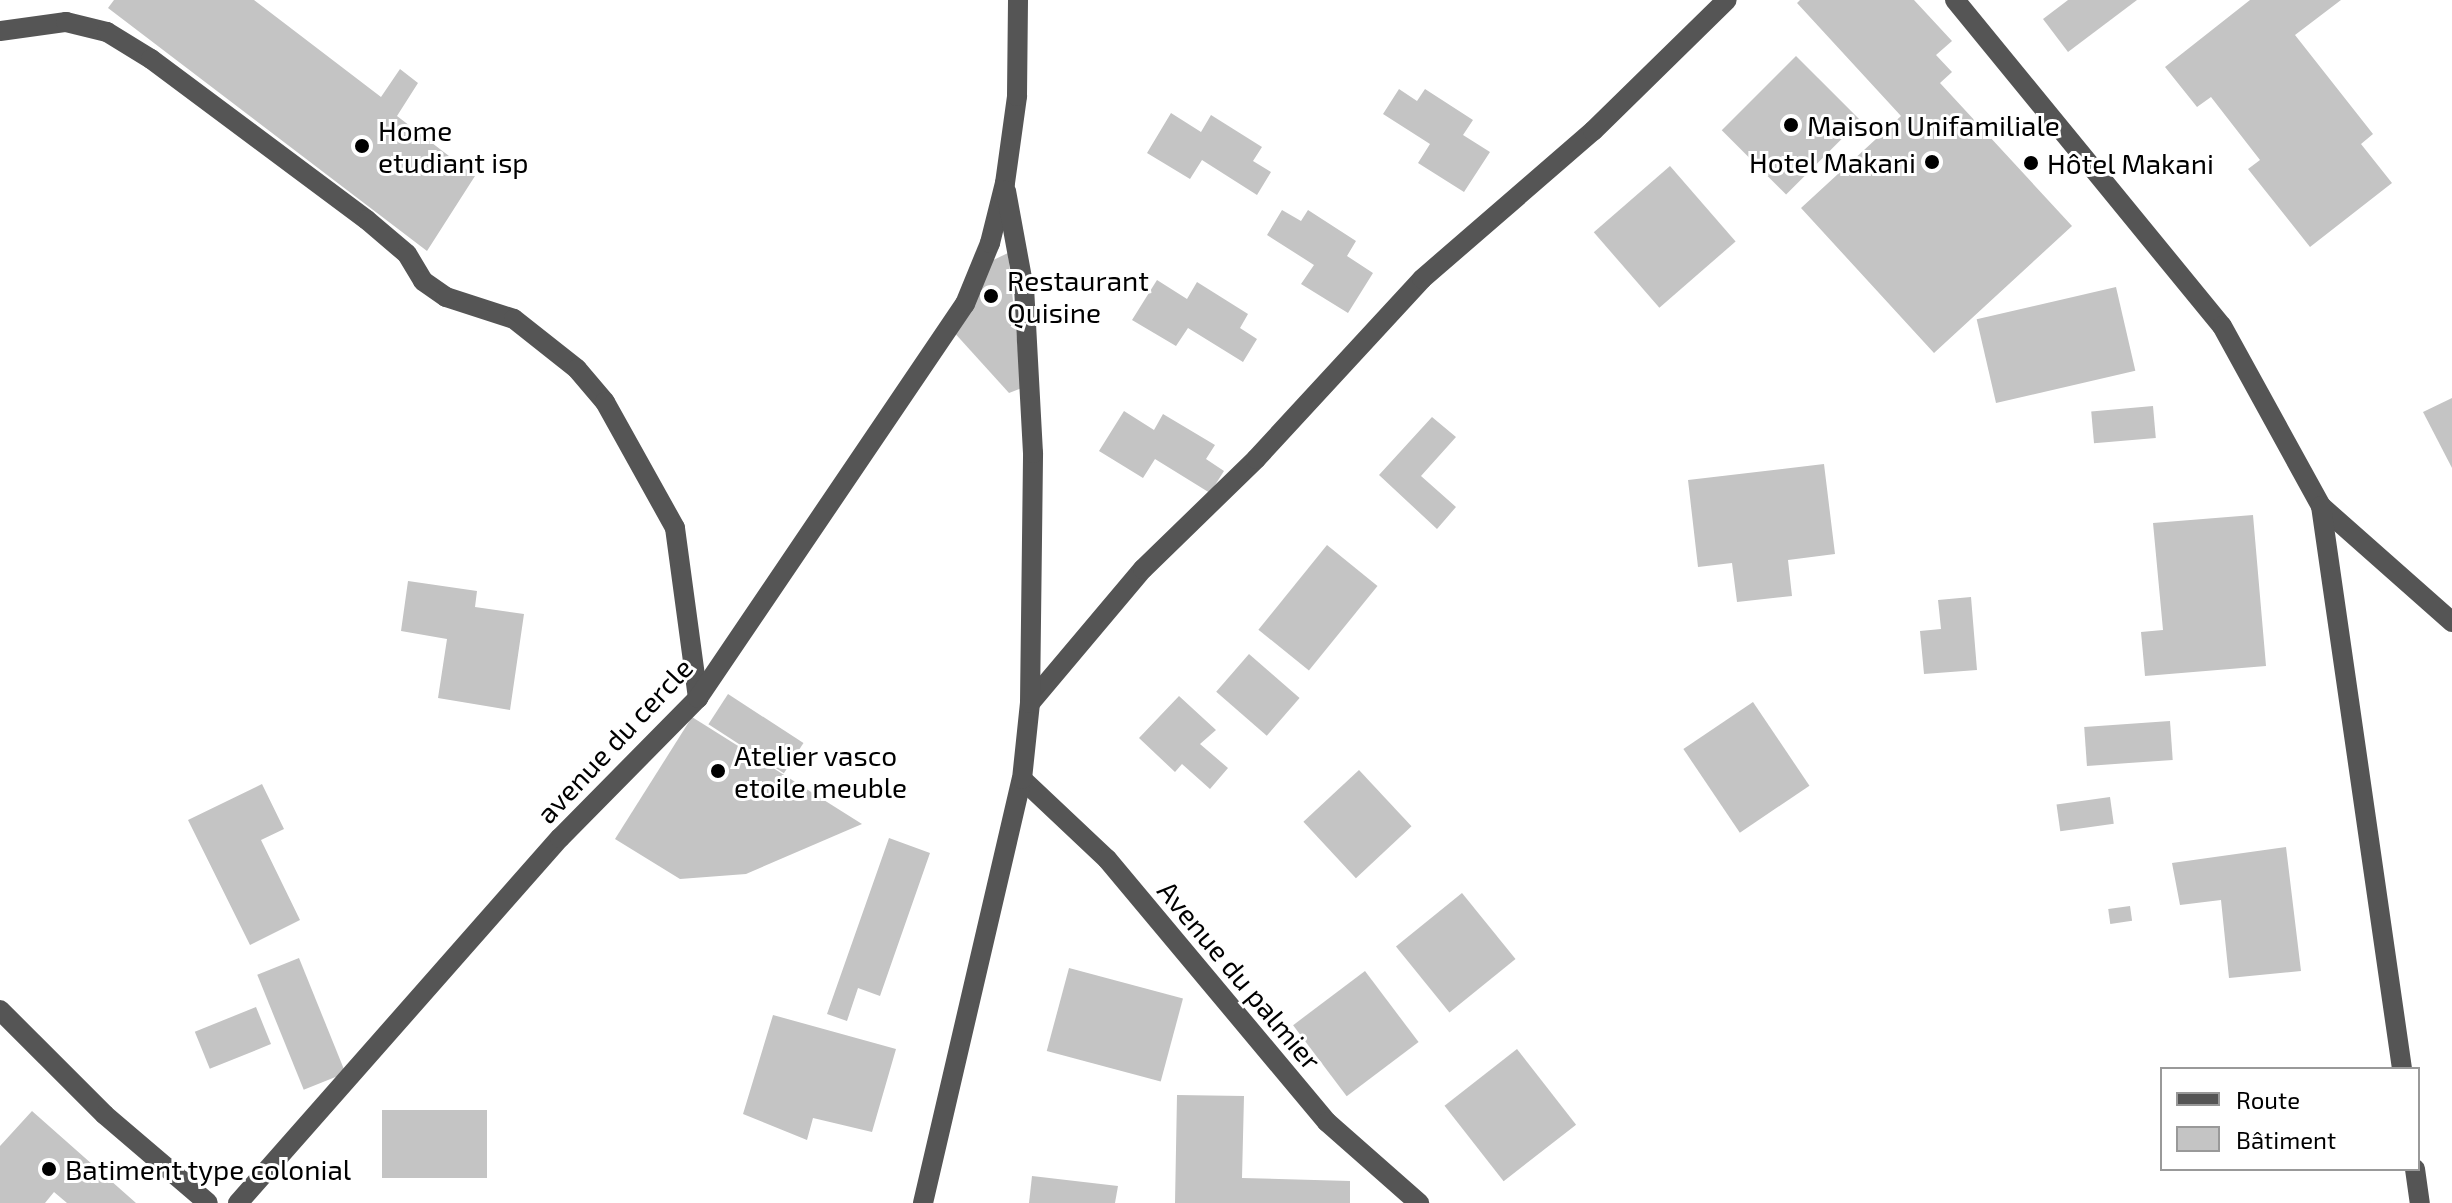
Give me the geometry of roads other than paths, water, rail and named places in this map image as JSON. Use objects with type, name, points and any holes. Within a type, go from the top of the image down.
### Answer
[{"type":"street","points":[[923,1203],[1022,779],[1030,703],[1033,453],[1024,289],[1005,183],[1017,96],[1018,0]]},
{"type":"street","points":[[1030,703],[1143,569],[1256,459],[1422,279],[1593,131],[1727,0]]},
{"type":"street","points":[[1955,0],[2222,326],[2321,506],[2452,622]]},
{"type":"street","points":[[0,31],[66,22],[107,32],[151,59],[367,220],[407,254],[423,281],[446,297],[514,319],[577,369],[605,402],[675,528],[698,698]]},
{"type":"street","name":"avenue du cercle","points":[[238,1203],[560,838],[698,698],[965,304],[990,243],[1005,183]]},
{"type":"street","points":[[2321,506],[2402,1067]]},
{"type":"street","name":"Avenue du palmier","points":[[1022,779],[1107,859],[1327,1122],[1419,1203]]},
{"type":"street","points":[[0,1010],[105,1115],[208,1203]]},
{"type":"street","points":[[2415,1171],[2420,1203]]},
{"type":"place","name":"Maison Unifamiliale","points":[[1791,125]]},
{"type":"place","name":"Home etudiant isp","points":[[362,146]]},
{"type":"place","name":"Hotel Makani","points":[[1932,162]]},
{"type":"place","name":"Hôtel Makani","points":[[2031,163]]},
{"type":"place","name":"Restaurant Quisine","points":[[991,296]]},
{"type":"place","name":"Atelier vasco etoile meuble","points":[[718,771]]},
{"type":"place","name":"Batiment type colonial","points":[[49,1169]]}]
